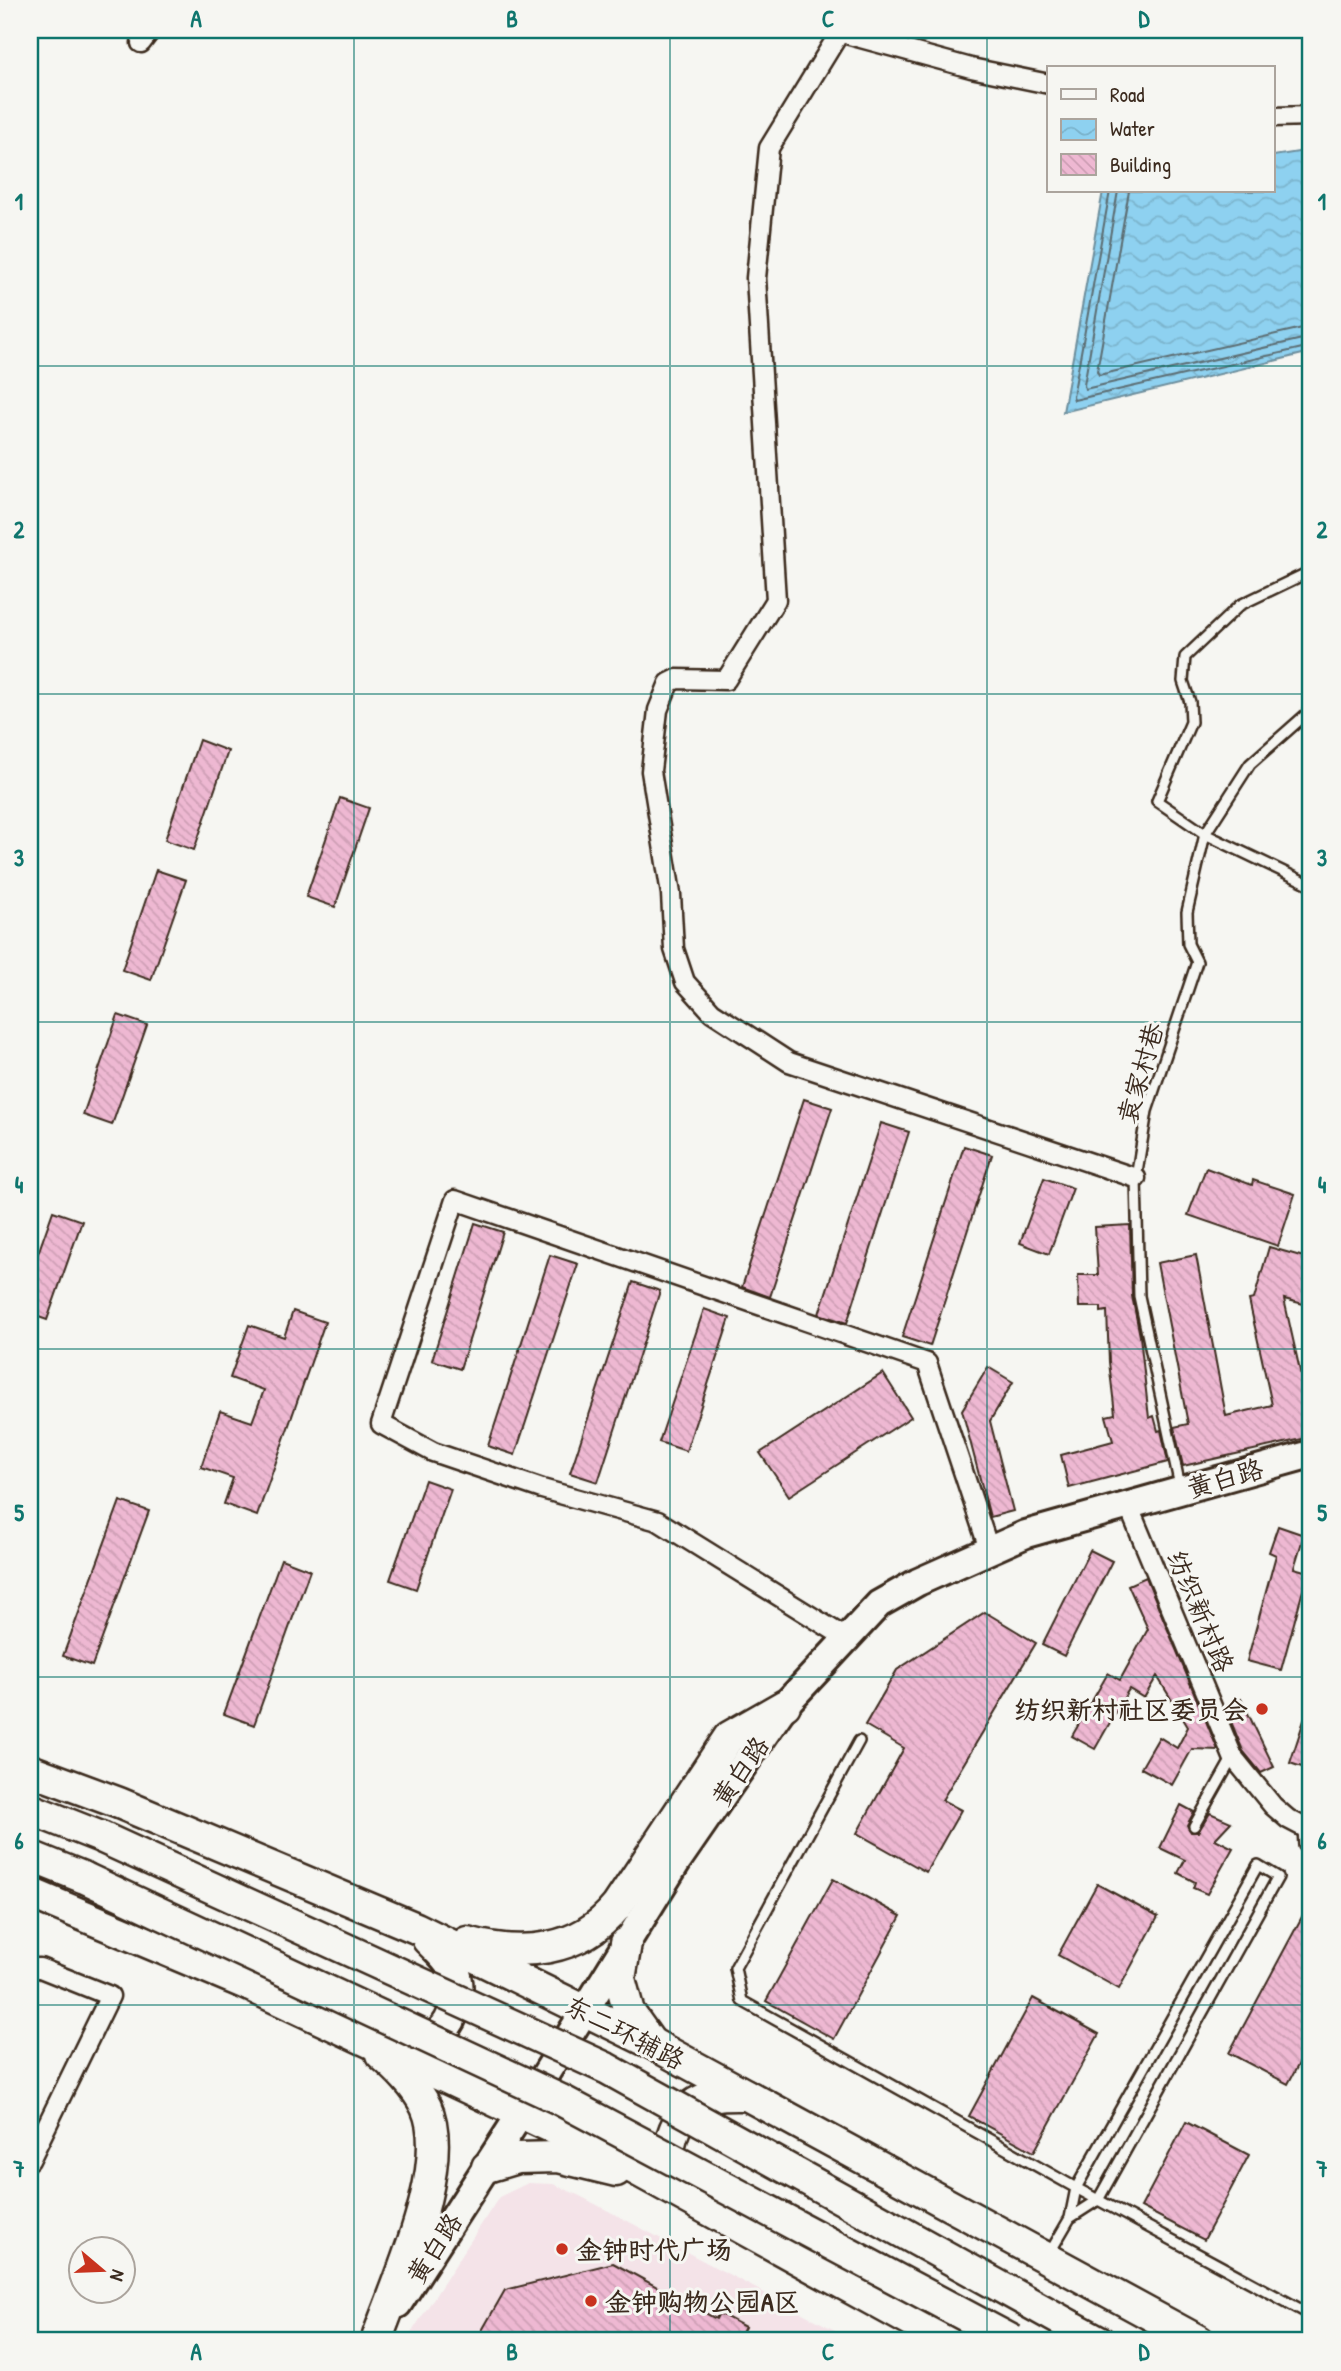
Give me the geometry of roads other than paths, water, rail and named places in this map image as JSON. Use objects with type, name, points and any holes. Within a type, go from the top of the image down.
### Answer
[{"type":"main road","name":"黄白路","points":[[377,2339],[678,1860],[785,1705],[879,1604],[918,1581],[1026,1534],[1311,1454]]},
{"type":"main road","points":[[416,1928],[482,1946],[516,1951],[547,1947],[590,1932],[604,1922],[617,1906],[729,1737],[785,1705]]},
{"type":"main road","name":"东二环辅路","points":[[30,1770],[119,1803],[416,1928],[651,2043],[1199,2341]]},
{"type":"main road","points":[[30,1809],[101,1837],[606,2068],[1099,2341]]},
{"type":"main road","points":[[30,1856],[85,1878],[559,2099],[1013,2341]]},
{"type":"main road","points":[[30,1894],[244,1983],[602,2151],[947,2341]]},
{"type":"main road","points":[[362,2037],[398,2046],[419,2043],[437,2035],[450,2018],[458,1987],[456,1977],[452,1967],[416,1928]]},
{"type":"main road","points":[[626,1943],[620,1979],[629,2012],[651,2043]]},
{"type":"main road","points":[[362,2037],[402,2072],[426,2108],[433,2140],[430,2181],[419,2222],[377,2339]]},
{"type":"main road","points":[[691,2200],[674,2179],[670,2165],[669,2151],[676,2126],[689,2108],[702,2099],[746,2095]]},
{"type":"main road","points":[[486,2167],[517,2158],[558,2157],[654,2179]]},
{"type":"street","points":[[1047,84],[971,68],[835,31],[769,148],[757,278],[776,600],[726,680],[677,679],[669,683],[658,710],[651,771],[671,894],[674,949],[685,982],[712,1012],[789,1062],[1136,1178]]},
{"type":"street","points":[[1274,117],[1311,116]]},
{"type":"street","points":[[846,1638],[659,1521],[542,1489],[433,1452],[381,1424],[455,1200],[927,1363],[989,1549]]},
{"type":"street","name":"纺织新村路","points":[[1128,1505],[1233,1757],[1273,1806],[1288,1819],[1307,1829]]},
{"type":"street","points":[[30,1968],[40,1968],[110,1996],[30,2160]]},
{"type":"lane","points":[[1311,571],[1240,605],[1185,657],[1183,681],[1190,702],[1191,722],[1157,801],[1205,834],[1311,885]]},
{"type":"lane","name":"袁家村巷","points":[[1181,1490],[1139,1296],[1136,1178],[1147,1111],[1197,962],[1188,944],[1187,912],[1205,834],[1250,764],[1311,710]]},
{"type":"lane","points":[[859,1741],[735,1968],[742,2001],[1076,2188],[1311,2315]]},
{"type":"lane","points":[[1194,1826],[1233,1757]]},
{"type":"lane","points":[[1307,1829],[1304,1846],[1311,1852]]},
{"type":"lane","points":[[1046,2258],[1070,2218],[1076,2188],[1258,1865],[1278,1877],[1098,2200],[1070,2218]]},
{"type":"water","points":[[1311,150],[1311,352],[1063,412],[1103,192],[1274,192],[1274,156]]},
{"type":"place","name":"纺织新村社区委员会","points":[[1262,1709]]},
{"type":"place","name":"金钟时代广场","points":[[562,2249]]},
{"type":"place","name":"金钟购物公园A区","points":[[591,2301]]}]
